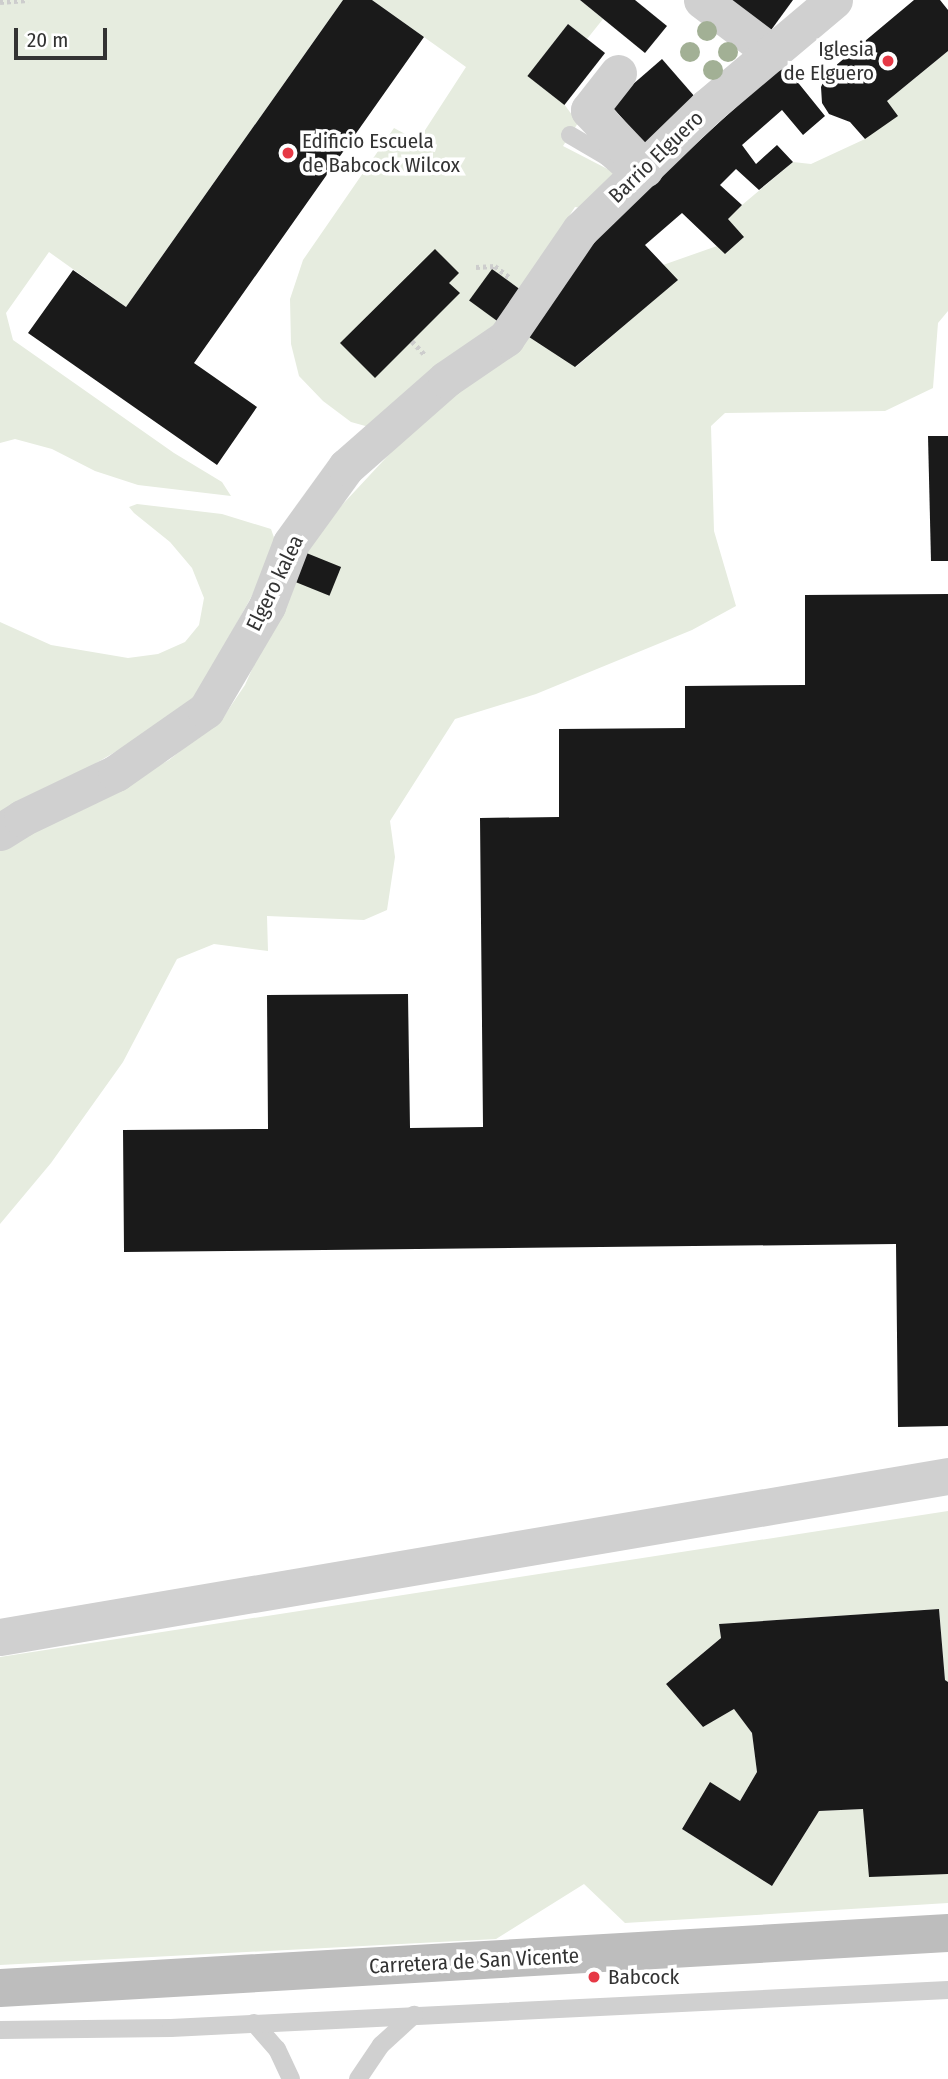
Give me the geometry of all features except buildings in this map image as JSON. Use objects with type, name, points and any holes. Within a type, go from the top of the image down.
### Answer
[{"type":"street","points":[[702,0],[772,53]]},
{"type":"street","name":"Barrio Elguero","points":[[506,338],[580,230],[707,107],[834,0]]},
{"type":"street","points":[[618,73],[590,110],[639,174]]},
{"type":"street","name":"Elgero kalea","points":[[0,832],[22,818],[116,773],[206,710],[267,606],[291,542],[346,467],[446,379],[506,338]]},
{"type":"street","points":[[0,1637],[948,1476]]},
{"type":"street","name":"Carretera de San Vicente","points":[[0,1988],[948,1933]]},
{"type":"lane","points":[[570,135],[639,174]]},
{"type":"lane","points":[[0,2030],[254,2023],[948,1990]]},
{"type":"lane","points":[[358,2079],[382,2045],[414,2015]]},
{"type":"lane","points":[[254,2023],[277,2049],[291,2079]]},
{"type":"path","points":[[0,2],[28,0]]},
{"type":"shaded area","points":[[0,0],[343,0],[126,307],[49,252],[6,313],[13,340],[174,453],[222,482],[231,496],[138,485],[95,471],[52,449],[15,439],[0,443]]},
{"type":"shaded area","points":[[372,0],[580,0],[603,19],[587,39],[568,24],[528,76],[564,104],[578,123],[563,146],[619,175],[589,209],[575,207],[521,290],[493,270],[499,321],[369,427],[351,422],[323,401],[299,376],[291,344],[290,299],[303,260],[394,128],[418,141],[466,67]]},
{"type":"shaded area","points":[[948,51],[948,311],[938,323],[933,388],[885,411],[725,413],[711,426],[714,531],[736,606],[692,630],[536,694],[455,719],[390,821],[395,857],[387,910],[364,920],[267,916],[268,951],[214,944],[177,959],[123,1062],[51,1163],[0,1224],[0,851],[169,760],[224,716],[245,685],[304,552],[342,505],[409,433],[477,375],[529,337],[576,367],[677,280],[663,265],[717,246],[725,254],[743,238],[728,219],[742,205],[793,162],[811,164],[865,139],[887,101]]},
{"type":"shaded area","points":[[137,504],[222,514],[271,529],[278,549],[189,709],[0,819],[0,622],[51,645],[128,658],[158,654],[185,642],[199,625],[204,598],[192,568],[170,542],[129,507]]},
{"type":"shaded area","points":[[948,1511],[948,1682],[945,1680],[939,1609],[719,1624],[721,1638],[666,1684],[703,1727],[734,1709],[752,1733],[757,1772],[740,1801],[710,1783],[682,1829],[772,1886],[819,1811],[863,1809],[948,1874],[948,1903],[625,1923],[584,1884],[496,1939],[0,1965],[0,1657]]},
{"type":"place","name":"Iglesia de Elguero","points":[[888,61]]},
{"type":"place","name":"Edificio Escuela de Babcock Wilcox","points":[[288,153]]},
{"type":"place","name":"Babcock","points":[[594,1977]]}]
